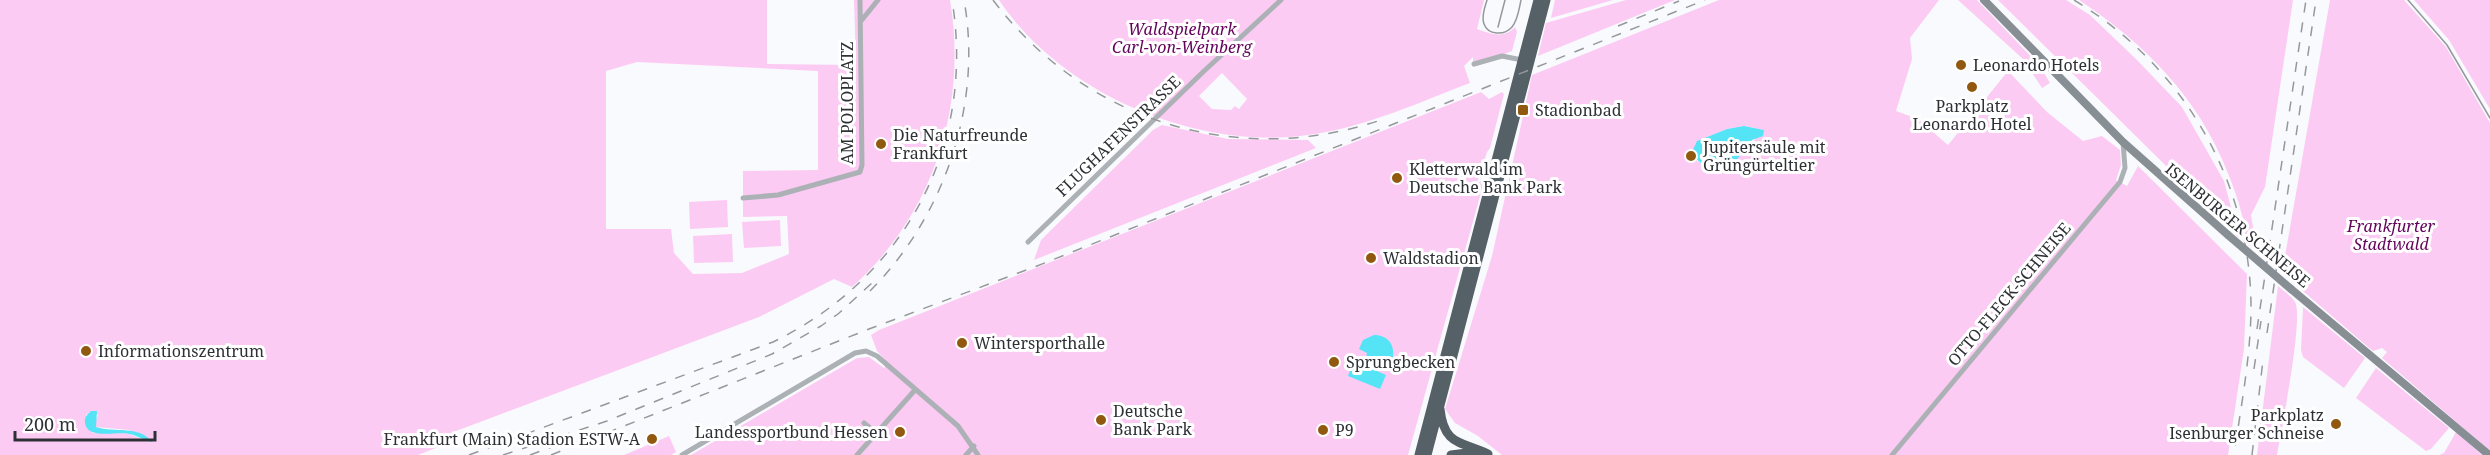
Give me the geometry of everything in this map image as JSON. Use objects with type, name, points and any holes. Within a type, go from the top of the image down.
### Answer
[{"type":"highway","points":[[1419,455],[1538,0]]},
{"type":"highway","points":[[1427,455],[1545,0]]},
{"type":"highway","points":[[1440,404],[1442,424],[1449,436],[1459,443],[1490,454]]},
{"type":"highway","points":[[1451,455],[1464,452],[1490,454]]},
{"type":"main road","name":"ISENBURGER SCHNEISE","points":[[1984,0],[2123,142],[2228,236],[2489,455]]},
{"type":"street","name":"AM POLOPLATZ","points":[[743,198],[778,195],[842,175],[860,172],[862,165],[860,0]]},
{"type":"street","name":"AM POLOPLATZ","points":[[861,21],[878,0]]},
{"type":"street","name":"FLUGHAFENSTRASSE","points":[[1028,242],[1203,72],[1281,0]]},
{"type":"street","points":[[1474,64],[1502,56],[1522,60]]},
{"type":"street","name":"OTTO-FLECK-SCHNEISE","points":[[1892,455],[2120,182],[2125,168],[2123,142]]},
{"type":"street","points":[[682,455],[855,353],[869,351],[958,426],[974,446],[978,455]]},
{"type":"street","points":[[857,455],[915,390]]},
{"type":"street","points":[[864,423],[876,433]]},
{"type":"street","points":[[966,455],[974,446]]},
{"type":"green space","points":[[0,0],[767,0],[767,64],[856,65],[854,0],[950,0],[954,40],[954,79],[948,118],[938,156],[923,192],[904,227],[880,258],[852,287],[834,279],[759,317],[440,437],[443,445],[418,455],[0,455]],"holes":[[[637,62],[818,71],[818,170],[743,171],[743,217],[787,216],[789,254],[742,273],[693,274],[674,253],[671,229],[606,229],[606,71]],[[91,411],[98,415],[96,427],[129,430],[149,442],[127,433],[94,433],[87,428],[86,415]]]},
{"type":"green space","name":"Waldspielpark Carl-von-Weinberg","points":[[999,0],[1484,0],[1477,29],[1492,34],[1502,34],[1515,27],[1517,32],[1512,51],[1473,67],[1473,57],[1464,66],[1470,83],[1394,113],[1355,125],[1315,134],[1272,138],[1227,135],[1182,125],[1139,110],[1097,90],[1059,64],[1026,34]],"holes":[[[1222,73],[1247,99],[1239,109],[1235,106],[1231,110],[1212,109],[1199,96]]]},
{"type":"green space","points":[[1555,0],[1613,0],[1551,18]]},
{"type":"green space","points":[[1626,0],[1675,0],[1538,56],[1546,23]]},
{"type":"green space","points":[[1719,0],[1939,0],[1910,38],[1912,59],[1896,111],[1918,119],[1948,145],[2008,71],[2047,112],[2083,141],[2102,136],[2120,150],[2121,165],[2116,180],[2127,186],[2138,166],[2247,274],[2244,349],[2228,455],[1502,455],[1478,436],[1455,423],[1445,409],[1492,256],[1532,75]],"holes":[[[1744,126],[1764,130],[1735,160],[1726,165],[1708,166],[1697,161],[1697,141],[1727,129]]]},
{"type":"green space","points":[[1958,0],[1977,0],[2040,66],[2050,83],[2042,88],[2023,59]]},
{"type":"green space","points":[[1998,0],[2066,0],[2090,15],[2138,61],[2182,107],[2224,181],[2239,238]]},
{"type":"green space","points":[[2079,0],[2293,0],[2265,187],[2251,215],[2254,233],[2249,246],[2231,182],[2215,144],[2201,119],[2185,96],[2147,53]]},
{"type":"green space","name":"Frankfurter Stadtwald","points":[[2330,0],[2404,0],[2446,47],[2490,123],[2490,451],[2382,358],[2387,352],[2382,348],[2373,351],[2282,273]]},
{"type":"green space","points":[[2414,0],[2490,0],[2490,109],[2449,40]]},
{"type":"green space","name":"Waldstadion","points":[[1481,92],[1489,99],[1502,92],[1504,94],[1490,148],[1475,189],[1480,181],[1484,182],[1408,455],[691,455],[857,358],[869,357],[884,368],[888,363],[877,351],[871,335],[879,330]]},
{"type":"green space","points":[[1162,125],[1228,139],[1308,140],[1316,148],[1034,260],[1041,240],[1153,130]]},
{"type":"green space","points":[[727,200],[728,227],[690,229],[689,202]]},
{"type":"green space","points":[[780,220],[781,246],[744,248],[742,222]]},
{"type":"green space","points":[[732,234],[733,262],[694,263],[693,236]]},
{"type":"green space","points":[[2278,286],[2295,302],[2297,329],[2277,455],[2257,455]]},
{"type":"green space","points":[[2303,307],[2365,358],[2344,388],[2303,357],[2301,350]]},
{"type":"green space","points":[[2376,368],[2449,428],[2431,449],[2426,451],[2356,398]]},
{"type":"green space","points":[[2456,432],[2482,455],[2439,455],[2444,453]]},
{"type":"green space","points":[[669,436],[676,452],[671,455],[624,455]]},
{"type":"water","points":[[1744,126],[1764,130],[1763,136],[1752,140],[1732,166],[1705,167],[1691,154],[1697,141],[1727,129]]},
{"type":"water","points":[[1374,335],[1385,337],[1391,344],[1393,358],[1391,364],[1383,360],[1377,365],[1372,365],[1366,358],[1367,353],[1359,349],[1363,340]]},
{"type":"water","points":[[1354,361],[1386,375],[1380,389],[1348,376]]},
{"type":"water","points":[[91,411],[97,411],[96,427],[134,431],[152,442],[124,433],[103,434],[91,431],[87,428],[85,421]]},
{"type":"tram line","points":[[1487,0],[1483,21],[1486,28],[1496,33],[1505,32],[1512,27],[1517,18],[1521,0]]},
{"type":"tram line","points":[[1498,27],[1505,0]]},
{"type":"tram line","points":[[2408,0],[2447,45],[2490,118]]},
{"type":"railway","points":[[469,455],[773,342],[820,315],[860,282],[894,244],[921,201],[941,155],[953,106],[957,54],[952,0]]},
{"type":"railway","points":[[870,291],[896,262],[919,229],[952,157],[962,118],[968,79],[968,39],[964,0]]},
{"type":"railway","points":[[993,0],[1030,42],[1071,76],[1117,103],[1166,123],[1217,135],[1270,139],[1324,134],[1378,121]]},
{"type":"railway","points":[[551,455],[869,329],[1037,266],[1705,0]]},
{"type":"railway","points":[[2074,0],[2113,27],[2147,57],[2177,92],[2203,130],[2223,171],[2238,214],[2248,259],[2251,306],[2247,362],[2234,455]]},
{"type":"railway","points":[[2257,329],[2306,0]]},
{"type":"railway","points":[[2267,333],[2316,0]]},
{"type":"railway","points":[[1618,26],[1679,1]]},
{"type":"railway","points":[[503,455],[607,421],[772,354],[838,314],[873,282]]},
{"type":"railway","points":[[2254,369],[2261,321]]},
{"type":"railway","points":[[2252,455],[2263,360]]},
{"type":"railway","points":[[530,455],[560,444]]},
{"type":"place","name":"Leonardo Hotels","points":[[1961,65]]},
{"type":"place","name":"Parkplatz Leonardo Hotel","points":[[1972,87]]},
{"type":"place","name":"Stadionbad","points":[[1523,110]]},
{"type":"place","name":"Die Naturfreunde Frankfurt","points":[[881,144]]},
{"type":"place","name":"Jupitersäule mit Grüngürteltier","points":[[1691,156]]},
{"type":"place","name":"Kletterwald im Deutsche Bank Park","points":[[1397,178]]},
{"type":"place","name":"Waldstadion","points":[[1371,258]]},
{"type":"place","name":"Wintersporthalle","points":[[962,343]]},
{"type":"place","name":"Informationszentrum","points":[[86,351]]},
{"type":"place","name":"Sprungbecken","points":[[1334,362]]},
{"type":"place","name":"Deutsche Bank Park","points":[[1101,420]]},
{"type":"place","name":"Parkplatz Isenburger Schneise","points":[[2336,424]]},
{"type":"place","name":"P9","points":[[1323,430]]},
{"type":"place","name":"Landessportbund Hessen","points":[[900,432]]},
{"type":"place","name":"Frankfurt (Main) Stadion ESTW-A","points":[[652,439]]}]
